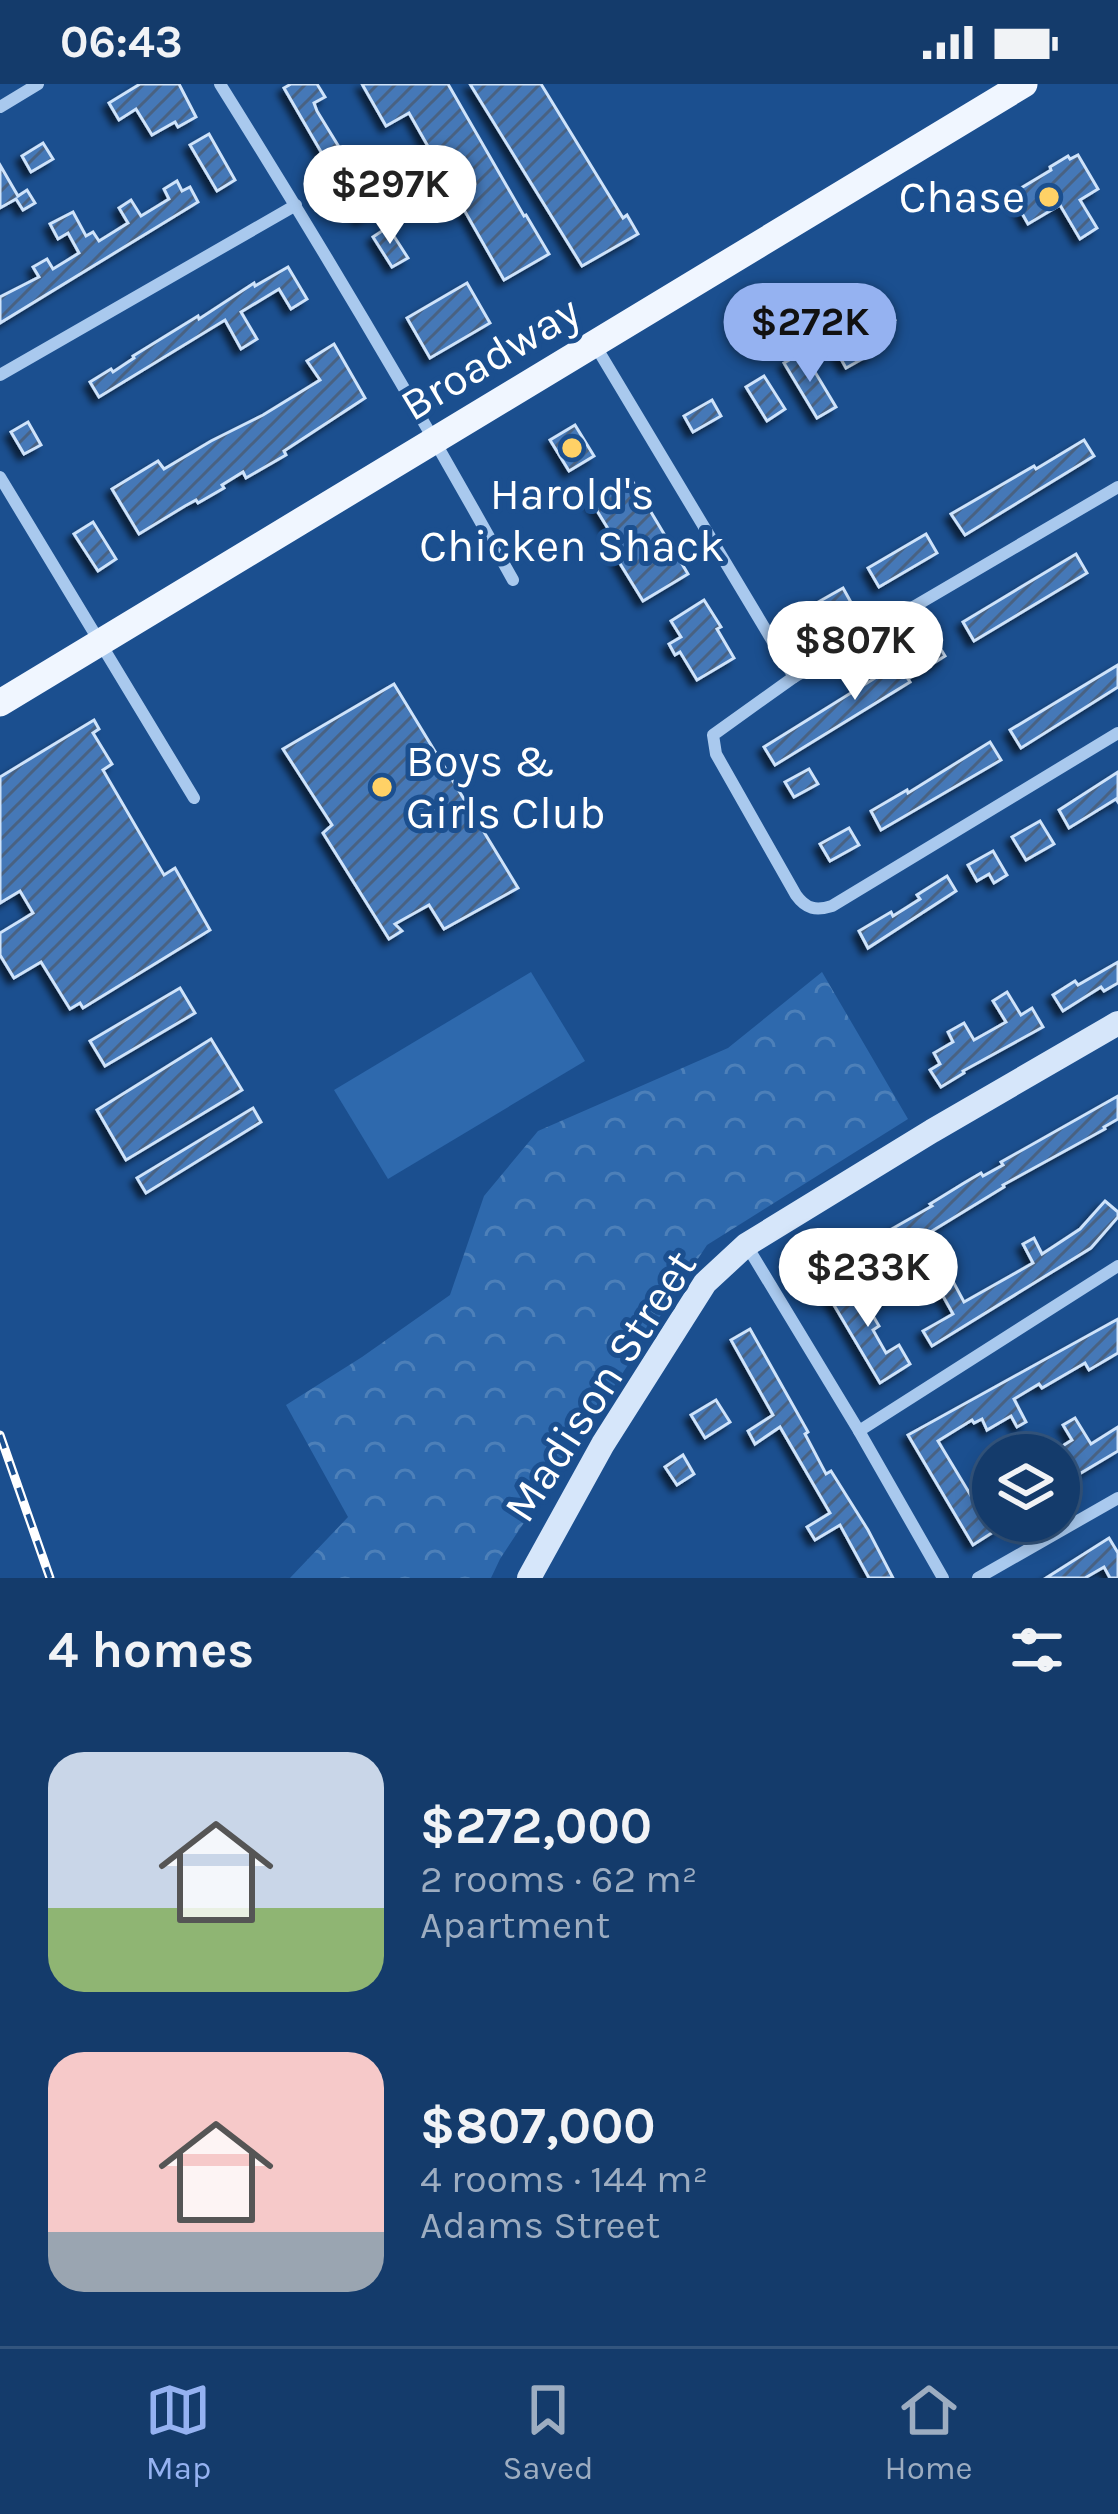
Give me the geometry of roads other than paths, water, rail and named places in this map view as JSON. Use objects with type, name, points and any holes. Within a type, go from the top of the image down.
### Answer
[{"type":"main road","name":"Broadway","points":[[0,703],[1024,84]]},
{"type":"street","points":[[0,107],[38,84]]},
{"type":"street","points":[[220,84],[435,440],[513,580]]},
{"type":"street","points":[[0,375],[296,206]]},
{"type":"street","points":[[595,344],[794,677]]},
{"type":"street","points":[[0,477],[194,798]]},
{"type":"street","points":[[1118,487],[794,677],[713,734],[716,754],[796,895],[812,909],[832,906],[1118,733]]},
{"type":"street","name":"Madison Street","points":[[529,1578],[603,1444],[705,1283],[746,1245],[1118,1023]]},
{"type":"street","points":[[746,1245],[943,1578]]},
{"type":"street","points":[[859,1431],[1118,1266]]},
{"type":"street","points":[[978,1578],[1118,1498]]},
{"type":"railway","points":[[0,1435],[50,1578]]},
{"type":"place","name":"Chase","points":[[1049,197]]},
{"type":"place","name":"Harold's Chicken Shack","points":[[572,448]]},
{"type":"place","name":"Boys & Girls Club","points":[[382,787]]}]
